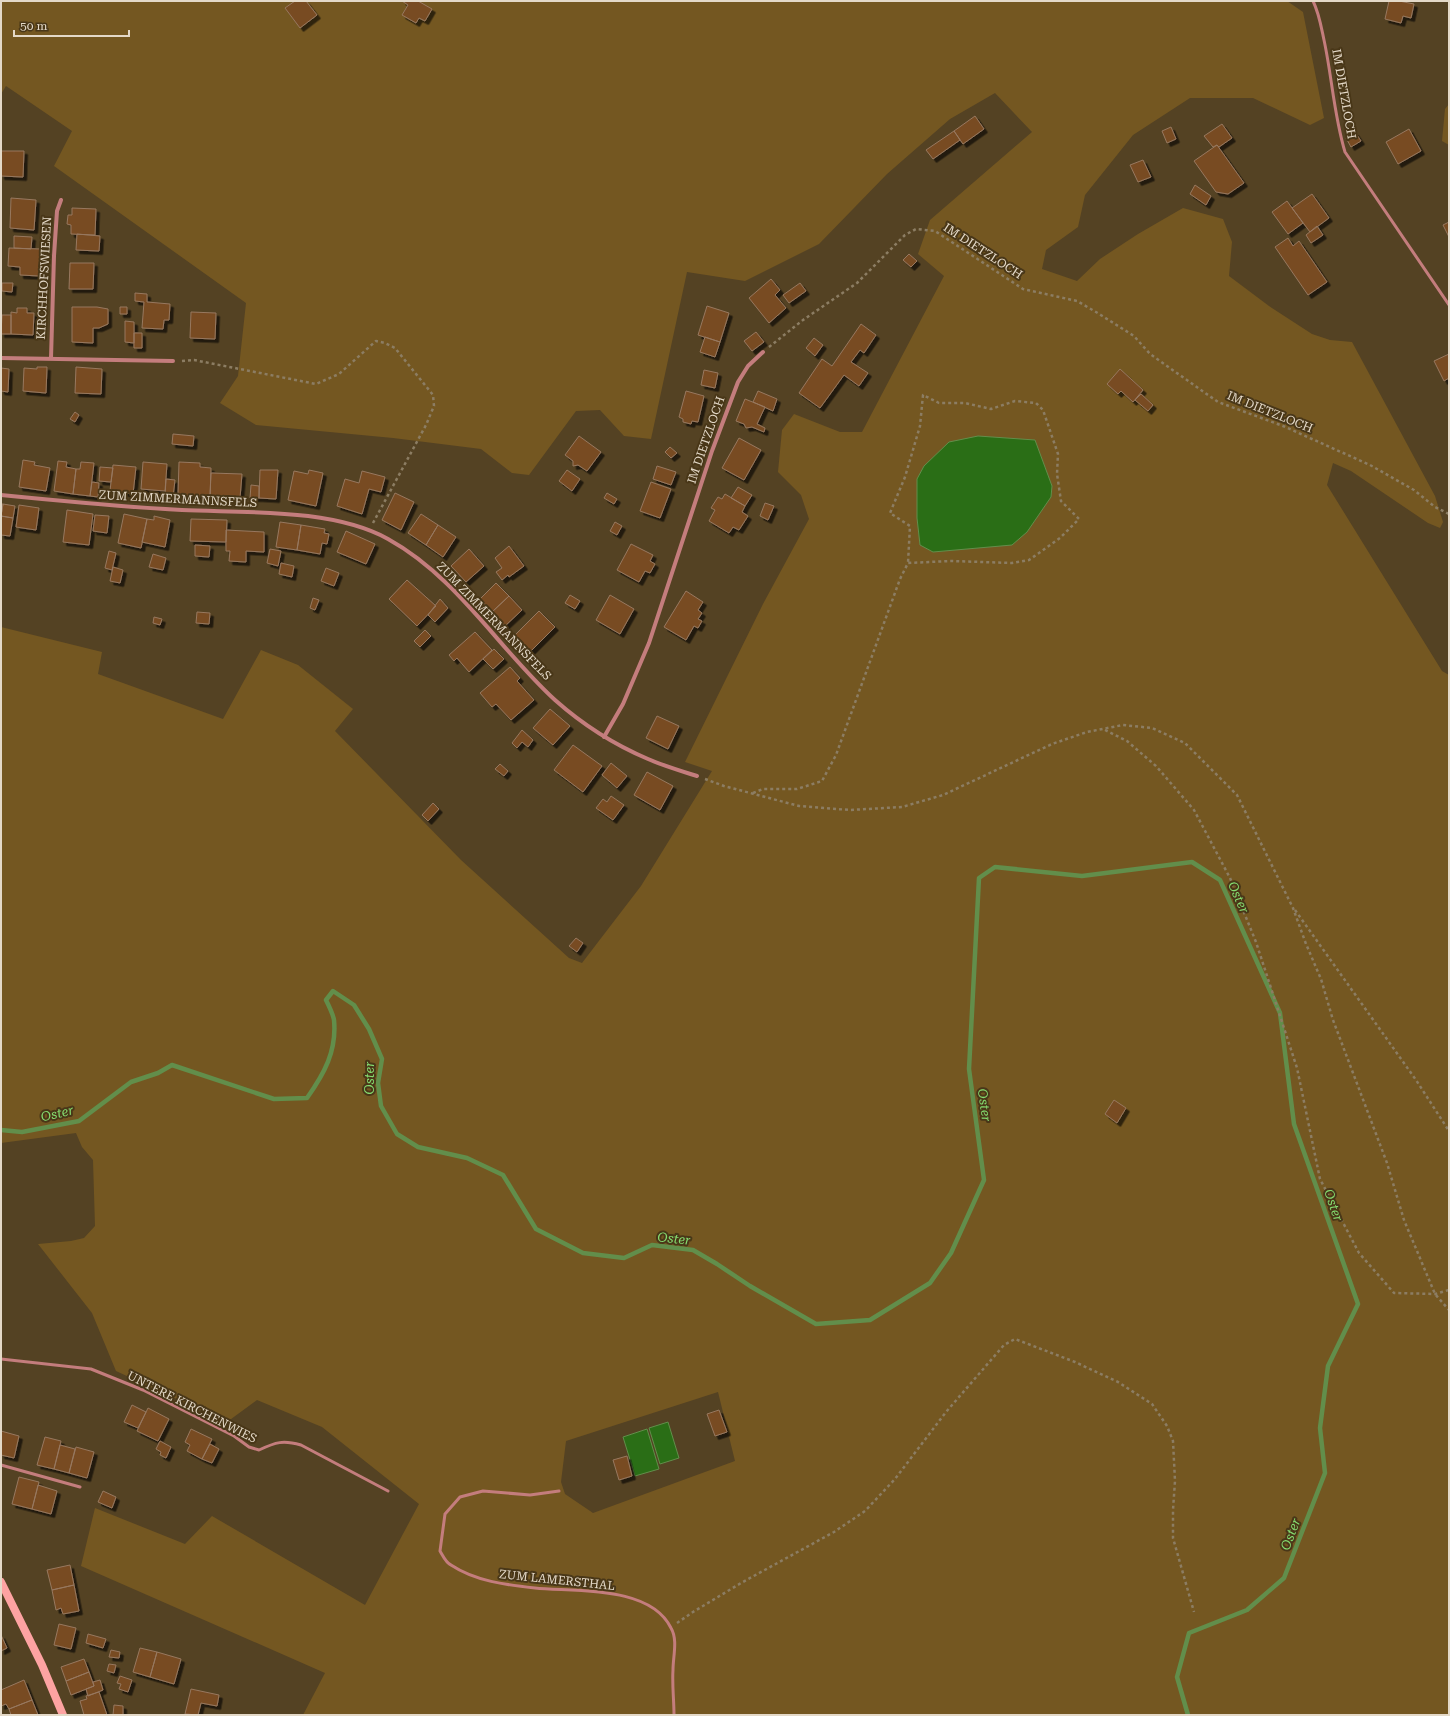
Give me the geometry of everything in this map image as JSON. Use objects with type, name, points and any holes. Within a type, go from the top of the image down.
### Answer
[{"type":"main road","points":[[1,1582],[39,1658],[63,1715]]},
{"type":"street","name":"KIRCHHOFSWIESEN","points":[[51,358],[54,256],[57,211],[61,200]]},
{"type":"street","name":"IM DIETZLOCH","points":[[604,737],[622,704],[649,642],[712,451],[738,382],[748,366],[763,352]]},
{"type":"street","points":[[1,358],[173,361]]},
{"type":"street","name":"ZUM ZIMMERMANNSFELS","points":[[1,495],[121,507],[291,515],[340,522],[369,531],[387,539],[419,559],[448,584],[519,663],[556,700],[604,737],[648,759],[697,776]]},
{"type":"lane","name":"IM DIETZLOCH","points":[[1313,1],[1318,12],[1331,70],[1339,132],[1345,152],[1449,305]]},
{"type":"lane","name":"UNTERE KIRCHENWIES","points":[[1,1359],[91,1369],[142,1390],[234,1436],[249,1447],[259,1450],[274,1442],[287,1442],[301,1445],[388,1491]]},
{"type":"lane","points":[[1,1465],[80,1487]]},
{"type":"lane","name":"ZUM LAMERSTHAL","points":[[559,1491],[530,1495],[483,1491],[460,1496],[446,1514],[440,1551],[449,1565],[483,1580],[534,1588],[602,1592],[635,1598],[658,1611],[671,1627],[675,1638],[673,1671],[674,1715]]},
{"type":"path","name":"IM DIETZLOCH","points":[[763,352],[803,320],[857,282],[905,234],[916,229],[935,231],[1023,289],[1077,301],[1096,312],[1134,336],[1150,354],[1218,402],[1283,426],[1370,465],[1414,490],[1435,507],[1449,514]]},
{"type":"path","points":[[173,361],[194,360],[316,384],[339,374],[376,341],[385,343],[394,348],[433,395],[434,406],[426,424],[369,531]]},
{"type":"path","points":[[753,793],[763,789],[797,789],[822,781],[836,755],[900,579],[908,563],[910,526],[890,513],[905,477],[920,426],[924,395],[940,403],[965,403],[991,409],[1015,401],[1036,403],[1043,410],[1058,454],[1056,474],[1061,500],[1079,519],[1060,538],[1029,560],[1012,563],[951,561],[908,563]]},
{"type":"path","points":[[697,776],[724,786],[799,806],[850,810],[902,807],[943,795],[1052,744],[1087,732],[1104,730],[1123,725],[1152,728],[1185,743],[1237,795],[1294,908],[1306,944],[1321,980],[1333,1020],[1387,1163],[1404,1220],[1435,1294],[1449,1310]]},
{"type":"path","points":[[1104,730],[1127,741],[1156,766],[1189,804],[1194,810],[1230,878],[1256,942],[1296,1068],[1320,1179],[1359,1253],[1394,1293],[1435,1294],[1449,1290]]},
{"type":"path","points":[[1294,908],[1416,1080],[1449,1131]]},
{"type":"path","points":[[671,1627],[692,1612],[834,1532],[865,1511],[895,1479],[946,1412],[1004,1345],[1014,1339],[1075,1362],[1118,1382],[1152,1404],[1167,1426],[1174,1448],[1175,1481],[1173,1538],[1194,1612]]},
{"type":"shaded area","points":[[1,1],[1287,1],[1303,12],[1324,118],[1310,125],[1253,98],[1190,98],[1133,135],[1085,195],[1078,227],[1046,250],[1042,269],[1077,281],[1100,259],[1138,234],[1183,208],[1223,219],[1232,242],[1229,276],[1269,306],[1312,334],[1330,340],[1352,342],[1435,496],[1443,522],[1440,528],[1428,523],[1351,471],[1333,463],[1327,485],[1442,671],[1449,675],[1449,1715],[303,1715],[325,1673],[81,1566],[95,1508],[185,1544],[212,1516],[365,1605],[419,1504],[322,1427],[257,1400],[227,1422],[116,1371],[92,1313],[38,1244],[71,1241],[84,1238],[95,1226],[93,1160],[82,1147],[76,1133],[1,1143],[1,627],[102,652],[98,674],[223,719],[261,650],[298,665],[353,709],[335,731],[461,860],[569,958],[582,963],[641,886],[712,771],[685,762],[763,604],[809,519],[801,495],[778,472],[782,430],[794,414],[840,432],[862,432],[944,276],[918,254],[930,220],[1032,132],[995,93],[950,119],[887,174],[819,244],[745,281],[687,272],[651,439],[624,436],[600,410],[576,411],[529,475],[512,473],[481,449],[393,438],[256,425],[220,403],[238,376],[246,303],[54,166],[72,131],[6,86],[1,94]],"holes":[[[718,1392],[735,1461],[593,1513],[565,1494],[561,1482],[566,1441]]]},
{"type":"shaded area","points":[[1449,104],[1449,145],[1442,141],[1445,109]]},
{"type":"shaded area","points":[[978,436],[1035,440],[1052,486],[1051,497],[1027,532],[1012,545],[933,552],[920,545],[917,518],[917,479],[924,466],[949,442]]},
{"type":"shaded area","points":[[668,1422],[679,1458],[660,1464],[649,1428]]},
{"type":"shaded area","points":[[647,1429],[659,1469],[635,1476],[623,1437]]},
{"type":"building","points":[[295,1],[306,1],[317,15],[300,28],[285,8]]},
{"type":"building","points":[[402,1],[418,1],[432,9],[425,21],[419,18],[416,23],[402,15],[408,5]]},
{"type":"building","points":[[1389,1],[1414,4],[1411,18],[1403,16],[1401,23],[1385,19]]},
{"type":"building","points":[[975,116],[984,129],[963,144],[954,131]]},
{"type":"building","points":[[1222,124],[1232,138],[1219,147],[1217,145],[1213,147],[1204,136]]},
{"type":"building","points":[[1171,127],[1176,139],[1167,143],[1162,131]]},
{"type":"building","points":[[1409,129],[1421,151],[1398,164],[1386,142]]},
{"type":"building","points":[[954,131],[960,140],[933,159],[926,150]]},
{"type":"building","points":[[1355,132],[1361,141],[1351,147],[1346,138]]},
{"type":"building","points":[[1217,145],[1244,183],[1228,194],[1216,192],[1194,161]]},
{"type":"building","points":[[1,151],[24,151],[23,177],[1,176]]},
{"type":"building","points":[[1143,160],[1151,177],[1138,182],[1130,165]]},
{"type":"building","points":[[1195,185],[1211,196],[1206,205],[1190,194]]},
{"type":"building","points":[[1312,194],[1329,218],[1310,232],[1292,208]]},
{"type":"building","points":[[11,198],[36,200],[34,230],[10,228]]},
{"type":"building","points":[[1287,201],[1303,223],[1288,234],[1272,212]]},
{"type":"building","points":[[72,208],[96,209],[95,235],[71,234],[71,225],[67,224],[68,215],[72,215]]},
{"type":"building","points":[[1449,222],[1449,237],[1443,225]]},
{"type":"building","points":[[1317,226],[1323,235],[1311,243],[1306,235]]},
{"type":"building","points":[[77,234],[100,236],[99,251],[76,250]]},
{"type":"building","points":[[14,236],[32,237],[31,249],[14,248]]},
{"type":"building","points":[[1288,238],[1293,246],[1299,241],[1327,282],[1308,295],[1275,247]]},
{"type":"building","points":[[9,248],[41,249],[40,276],[20,275],[20,267],[8,266]]},
{"type":"building","points":[[909,254],[917,261],[911,267],[903,260]]},
{"type":"building","points":[[70,263],[94,263],[93,289],[69,289]]},
{"type":"building","points":[[771,279],[780,290],[775,295],[786,308],[769,323],[749,298]]},
{"type":"building","points":[[2,283],[13,283],[12,292],[2,291]]},
{"type":"building","points":[[800,283],[806,291],[789,303],[783,295]]},
{"type":"building","points":[[135,293],[147,294],[147,302],[170,304],[169,320],[164,320],[163,329],[142,328],[144,302],[135,301]]},
{"type":"building","points":[[707,306],[729,313],[720,342],[698,335]]},
{"type":"building","points":[[72,307],[97,307],[108,309],[108,324],[99,328],[93,328],[93,343],[72,342]]},
{"type":"building","points":[[120,307],[127,307],[127,314],[120,314]]},
{"type":"building","points":[[17,308],[27,308],[27,313],[34,313],[33,335],[11,334],[11,312],[17,313]]},
{"type":"building","points":[[191,312],[216,313],[215,339],[190,338]]},
{"type":"building","points":[[2,315],[11,315],[11,334],[1,334]]},
{"type":"building","points":[[125,321],[134,322],[134,343],[125,342]]},
{"type":"building","points":[[861,324],[876,335],[864,353],[860,350],[851,362],[868,373],[859,386],[844,375],[820,408],[799,393],[822,359],[832,366]]},
{"type":"building","points":[[756,332],[764,342],[752,351],[744,341]]},
{"type":"building","points":[[134,333],[142,333],[142,348],[134,348]]},
{"type":"building","points":[[705,337],[720,342],[715,357],[700,352]]},
{"type":"building","points":[[814,338],[823,345],[815,356],[806,348]]},
{"type":"building","points":[[1449,354],[1449,378],[1444,381],[1434,361]]},
{"type":"building","points":[[37,367],[47,367],[46,393],[23,391],[24,368],[37,369]]},
{"type":"building","points":[[76,367],[102,369],[101,394],[75,393]]},
{"type":"building","points":[[1,368],[9,369],[8,392],[1,391]]},
{"type":"building","points":[[1120,369],[1143,390],[1133,402],[1121,391],[1118,394],[1107,384]]},
{"type":"building","points":[[704,370],[718,373],[715,388],[701,385]]},
{"type":"building","points":[[686,391],[704,396],[698,422],[692,421],[691,424],[683,422],[683,419],[679,417]]},
{"type":"building","points":[[758,391],[777,399],[773,411],[753,402]]},
{"type":"building","points":[[1141,394],[1153,405],[1148,411],[1135,400]]},
{"type":"building","points":[[745,399],[765,407],[757,424],[765,428],[764,432],[752,427],[746,428],[744,424],[736,421]]},
{"type":"building","points":[[75,412],[79,415],[75,422],[70,419]]},
{"type":"building","points":[[173,434],[194,436],[193,446],[172,444]]},
{"type":"building","points":[[579,436],[601,452],[587,471],[578,465],[573,466],[573,461],[565,455]]},
{"type":"building","points":[[739,438],[761,450],[744,480],[722,468]]},
{"type":"building","points":[[670,447],[677,453],[671,458],[665,452]]},
{"type":"building","points":[[23,460],[35,462],[34,465],[50,468],[46,491],[19,487]]},
{"type":"building","points":[[58,461],[67,462],[66,467],[76,469],[73,494],[54,491]]},
{"type":"building","points":[[81,462],[94,463],[90,496],[73,494],[76,469],[80,469]]},
{"type":"building","points":[[143,462],[167,464],[165,491],[141,489]]},
{"type":"building","points":[[179,462],[200,463],[200,467],[211,468],[210,497],[178,495]]},
{"type":"building","points":[[113,465],[136,467],[133,494],[110,491]]},
{"type":"building","points":[[657,466],[676,472],[671,485],[653,479]]},
{"type":"building","points":[[100,467],[113,468],[111,482],[99,481]]},
{"type":"building","points":[[260,470],[278,470],[276,499],[259,498]]},
{"type":"building","points":[[309,470],[323,473],[316,506],[288,500],[294,471],[308,474]]},
{"type":"building","points":[[567,470],[580,479],[572,491],[559,481]]},
{"type":"building","points":[[362,471],[385,477],[381,492],[369,489],[362,514],[337,506],[345,479],[359,483]]},
{"type":"building","points":[[211,473],[242,474],[240,498],[210,497]]},
{"type":"building","points":[[166,479],[175,480],[173,497],[165,497]]},
{"type":"building","points":[[92,482],[99,483],[98,497],[90,496]]},
{"type":"building","points":[[651,482],[671,489],[660,518],[640,511]]},
{"type":"building","points":[[251,485],[259,486],[259,498],[250,498]]},
{"type":"building","points":[[738,487],[752,495],[745,506],[731,498]]},
{"type":"building","points":[[395,493],[414,502],[401,530],[382,520]]},
{"type":"building","points":[[607,493],[617,499],[614,504],[604,498]]},
{"type":"building","points":[[725,494],[745,506],[742,512],[748,516],[739,530],[733,527],[729,533],[709,521],[715,510],[711,508],[718,497],[722,499]]},
{"type":"building","points":[[765,503],[774,506],[768,520],[760,516]]},
{"type":"building","points":[[1,504],[3,504],[1,516]]},
{"type":"building","points":[[3,504],[15,506],[13,518],[1,516]]},
{"type":"building","points":[[19,505],[39,508],[36,530],[16,527]]},
{"type":"building","points":[[67,510],[93,514],[89,545],[63,542]]},
{"type":"building","points":[[124,514],[147,519],[141,548],[118,543]]},
{"type":"building","points":[[421,514],[438,525],[426,545],[408,533]]},
{"type":"building","points":[[95,515],[109,516],[107,533],[93,531]]},
{"type":"building","points":[[1,516],[13,518],[10,536],[1,535]]},
{"type":"building","points":[[154,516],[170,520],[165,547],[142,542],[147,519],[154,520]]},
{"type":"building","points":[[191,519],[227,520],[226,542],[190,541]]},
{"type":"building","points":[[280,522],[301,525],[297,550],[276,547]]},
{"type":"building","points":[[615,522],[622,526],[617,535],[610,531]]},
{"type":"building","points":[[301,525],[325,529],[324,533],[329,534],[327,544],[322,543],[320,554],[297,550]]},
{"type":"building","points":[[438,525],[456,537],[443,557],[426,545]]},
{"type":"building","points":[[226,530],[264,532],[264,552],[246,551],[246,562],[229,561],[230,551],[226,551]]},
{"type":"building","points":[[346,531],[375,544],[366,564],[337,552]]},
{"type":"building","points":[[631,544],[653,555],[650,561],[655,564],[650,573],[645,571],[639,582],[617,570]]},
{"type":"building","points":[[195,545],[210,546],[209,557],[195,556]]},
{"type":"building","points":[[509,546],[524,566],[509,577],[508,575],[502,580],[496,572],[502,568],[495,558]]},
{"type":"building","points":[[270,549],[281,551],[278,566],[267,563]]},
{"type":"building","points":[[469,549],[484,566],[466,582],[451,566]]},
{"type":"building","points":[[109,551],[116,553],[112,570],[105,568]]},
{"type":"building","points":[[153,554],[166,558],[163,570],[149,567]]},
{"type":"building","points":[[281,563],[294,566],[292,577],[279,574]]},
{"type":"building","points":[[113,567],[123,570],[120,583],[110,581]]},
{"type":"building","points":[[326,568],[339,573],[334,586],[321,581]]},
{"type":"building","points":[[407,580],[436,606],[417,626],[389,599]]},
{"type":"building","points":[[496,583],[509,596],[492,612],[480,599]]},
{"type":"building","points":[[686,591],[703,602],[698,610],[702,613],[698,619],[702,621],[698,628],[694,626],[686,640],[664,627]]},
{"type":"building","points":[[570,595],[580,601],[575,609],[565,603]]},
{"type":"building","points":[[610,595],[634,609],[620,634],[596,620]]},
{"type":"building","points":[[509,596],[522,610],[505,626],[492,612]]},
{"type":"building","points":[[313,598],[319,600],[315,610],[310,608]]},
{"type":"building","points":[[440,599],[448,608],[435,622],[428,615]]},
{"type":"building","points":[[539,611],[555,627],[530,652],[514,636]]},
{"type":"building","points":[[197,612],[210,613],[209,624],[196,623]]},
{"type":"building","points":[[154,617],[162,619],[160,625],[153,623]]},
{"type":"building","points":[[425,630],[431,636],[420,647],[414,641]]},
{"type":"building","points":[[475,632],[492,650],[469,672],[457,658],[454,661],[449,655]]},
{"type":"building","points":[[494,649],[504,659],[493,669],[483,659]]},
{"type":"building","points":[[510,667],[520,678],[517,681],[534,700],[511,720],[496,704],[492,707],[480,693]]},
{"type":"building","points":[[550,709],[570,726],[553,745],[533,728]]},
{"type":"building","points":[[657,716],[679,726],[668,749],[646,738]]},
{"type":"building","points":[[522,730],[533,740],[528,747],[522,742],[517,748],[512,743]]},
{"type":"building","points":[[573,745],[602,766],[583,792],[554,770]]},
{"type":"building","points":[[611,763],[627,776],[617,788],[602,775]]},
{"type":"building","points":[[500,764],[508,771],[504,776],[495,769]]},
{"type":"building","points":[[647,772],[673,786],[660,810],[634,795]]},
{"type":"building","points":[[611,796],[624,805],[613,820],[596,808],[603,799],[607,802]]},
{"type":"building","points":[[433,803],[439,809],[428,821],[422,815]]},
{"type":"building","points":[[576,938],[583,943],[577,952],[569,946]]},
{"type":"building","points":[[1114,1100],[1126,1108],[1117,1123],[1105,1114]]},
{"type":"building","points":[[132,1405],[146,1412],[138,1428],[124,1422]]},
{"type":"building","points":[[148,1408],[169,1419],[158,1441],[137,1431]]},
{"type":"building","points":[[719,1410],[727,1432],[715,1436],[707,1414]]},
{"type":"building","points":[[191,1429],[212,1439],[202,1459],[187,1451],[190,1445],[185,1442]]},
{"type":"building","points":[[1,1431],[19,1436],[14,1458],[1,1455]]},
{"type":"building","points":[[45,1437],[61,1441],[54,1469],[37,1465]]},
{"type":"building","points":[[160,1441],[171,1447],[166,1458],[160,1455],[161,1452],[156,1449]]},
{"type":"building","points":[[210,1444],[219,1449],[212,1463],[202,1459]]},
{"type":"building","points":[[60,1445],[75,1449],[69,1473],[54,1469]]},
{"type":"building","points":[[76,1447],[94,1452],[87,1478],[69,1473]]},
{"type":"building","points":[[627,1456],[632,1476],[619,1480],[613,1460]]},
{"type":"building","points":[[19,1477],[39,1482],[32,1509],[12,1504]]},
{"type":"building","points":[[38,1485],[57,1491],[51,1514],[32,1509]]},
{"type":"building","points":[[103,1491],[116,1497],[112,1508],[98,1502]]},
{"type":"building","points":[[70,1565],[74,1585],[52,1590],[47,1570]]},
{"type":"building","points":[[74,1585],[79,1611],[63,1614],[61,1608],[56,1610],[52,1590]]},
{"type":"building","points":[[59,1624],[76,1628],[71,1649],[54,1645]]},
{"type":"building","points":[[88,1634],[106,1639],[103,1648],[86,1643]]},
{"type":"building","points":[[1,1635],[7,1648],[1,1651]]},
{"type":"building","points":[[140,1648],[157,1652],[150,1677],[133,1672]]},
{"type":"building","points":[[111,1650],[120,1652],[119,1658],[109,1657]]},
{"type":"building","points":[[157,1652],[181,1659],[174,1684],[150,1677]]},
{"type":"building","points":[[84,1659],[89,1672],[66,1681],[61,1667]]},
{"type":"building","points":[[109,1664],[116,1665],[114,1673],[107,1671]]},
{"type":"building","points":[[89,1672],[94,1686],[71,1695],[66,1681]]},
{"type":"building","points":[[120,1676],[132,1680],[128,1692],[119,1689],[121,1684],[117,1683]]},
{"type":"building","points":[[24,1680],[32,1700],[9,1709],[6,1704],[1,1706],[1,1690]]},
{"type":"building","points":[[100,1680],[103,1690],[88,1696],[86,1689],[94,1686],[93,1682]]},
{"type":"building","points":[[191,1689],[219,1695],[217,1706],[201,1703],[198,1715],[185,1714]]},
{"type":"building","points":[[99,1692],[107,1715],[84,1715],[80,1701],[87,1699],[86,1696]]},
{"type":"building","points":[[32,1700],[38,1715],[11,1715],[9,1709]]},
{"type":"building","points":[[114,1705],[123,1706],[123,1715],[113,1715]]},
{"type":"waterway","name":"Oster","points":[[1,1130],[22,1132],[79,1121],[131,1082],[158,1073],[172,1065],[274,1099],[307,1098],[324,1071],[331,1052],[334,1020],[326,1000],[333,991],[354,1005],[369,1029],[382,1059],[378,1083],[381,1106],[397,1134],[418,1147],[467,1158],[503,1175],[536,1229],[583,1253],[624,1258],[652,1245],[693,1250],[750,1286],[816,1324],[870,1320],[930,1283],[951,1253],[984,1180],[969,1069],[979,878],[995,867],[1082,876],[1192,862],[1220,880],[1280,1013],[1294,1124],[1358,1304],[1328,1366],[1320,1428],[1325,1473],[1284,1578],[1247,1610],[1189,1633],[1177,1677],[1188,1715]]}]
